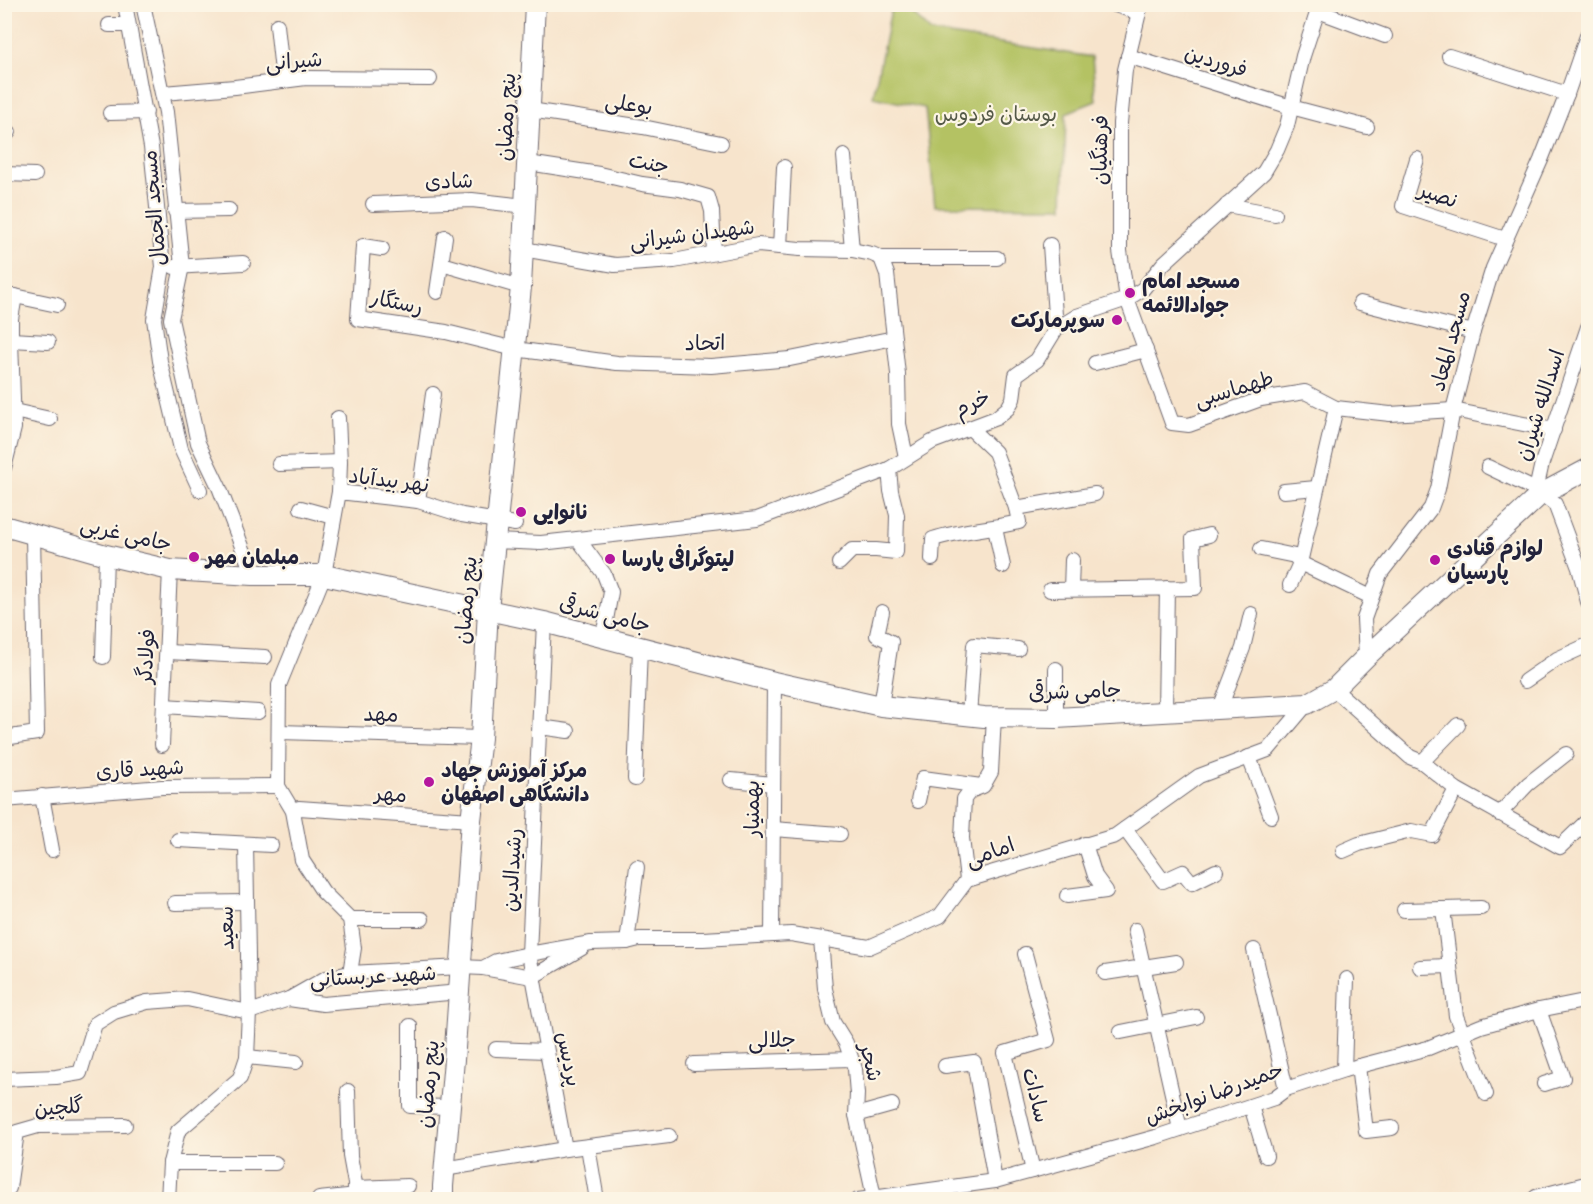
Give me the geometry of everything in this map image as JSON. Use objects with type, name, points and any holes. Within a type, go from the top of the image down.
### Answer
[{"type":"main road","points":[[1538,1200],[1588,1187]]},
{"type":"street","name":"مسجد الجمال","points":[[125,4],[146,112],[163,267],[154,319],[160,361],[181,449],[200,490]]},
{"type":"street","name":"مسجد الجمال","points":[[143,4],[146,25],[172,92],[189,266],[171,319],[198,443],[219,487],[253,575]]},
{"type":"street","name":"پنج رمضان","points":[[443,1200],[488,610],[502,528],[521,286],[535,4]]},
{"type":"street","points":[[1112,4],[1140,9]]},
{"type":"street","points":[[1319,8],[1385,36]]},
{"type":"street","name":"خرم","points":[[502,528],[541,543],[757,519],[889,469],[932,442],[996,418],[1008,408],[1013,399],[1016,375],[1036,360],[1056,329],[1077,316],[1127,298],[1143,289],[1164,264],[1264,172],[1287,126],[1303,56],[1319,8]]},
{"type":"street","name":"فرهنگیان","points":[[1127,298],[1120,251],[1120,123],[1125,70],[1140,9]]},
{"type":"street","points":[[109,26],[128,25]]},
{"type":"street","points":[[277,25],[283,81]]},
{"type":"street","name":"مسجد المعاد","points":[[1366,657],[1364,619],[1371,597],[1380,574],[1431,508],[1438,489],[1453,410],[1473,332],[1493,268],[1567,94],[1588,35]]},
{"type":"street","name":"فروردین","points":[[1128,56],[1291,107],[1367,127]]},
{"type":"street","points":[[1449,56],[1567,94]]},
{"type":"street","name":"شیرانی","points":[[172,92],[306,78],[429,79]]},
{"type":"street","name":"بوعلی","points":[[530,110],[643,127],[721,143]]},
{"type":"street","points":[[110,113],[146,112]]},
{"type":"street","points":[[844,156],[852,250]]},
{"type":"street","name":"نصیر","points":[[1417,159],[1403,206],[1505,238]]},
{"type":"street","name":"جنت","points":[[528,163],[680,189],[708,197],[712,211],[714,253]]},
{"type":"street","points":[[780,247],[784,167]]},
{"type":"street","points":[[4,174],[35,175]]},
{"type":"street","name":"شادی","points":[[373,204],[472,201],[525,206]]},
{"type":"street","points":[[1227,205],[1275,214]]},
{"type":"street","points":[[184,211],[230,210]]},
{"type":"street","points":[[437,292],[445,237]]},
{"type":"street","points":[[1050,244],[1056,329]]},
{"type":"street","name":"شهیدان شیرانی","points":[[523,249],[615,265],[674,261],[758,245],[852,250],[881,258],[997,258]]},
{"type":"street","name":"رستگار","points":[[382,249],[363,246],[358,319],[447,332],[515,349]]},
{"type":"street","points":[[881,258],[887,274],[898,374],[899,424],[906,457]]},
{"type":"street","points":[[163,267],[243,263]]},
{"type":"street","points":[[442,264],[521,286]]},
{"type":"street","points":[[4,468],[9,428],[14,411],[11,382],[10,296],[57,305]]},
{"type":"street","name":"طهماسبی","points":[[1127,298],[1172,423],[1189,425],[1262,399],[1305,392],[1336,408],[1390,414],[1453,410],[1554,430]]},
{"type":"street","points":[[1360,303],[1473,332]]},
{"type":"street","name":"اسدالله شیران","points":[[1538,492],[1542,463],[1588,327]]},
{"type":"street","name":"اتحاد","points":[[515,349],[617,363],[711,366],[790,359],[894,338]]},
{"type":"street","points":[[11,340],[48,342]]},
{"type":"street","points":[[1095,363],[1146,350]]},
{"type":"street","points":[[418,501],[433,394]]},
{"type":"street","points":[[1290,585],[1300,563],[1336,408]]},
{"type":"street","points":[[14,411],[50,419]]},
{"type":"street","points":[[338,418],[339,492]]},
{"type":"street","points":[[932,559],[933,539],[953,532],[995,528],[1019,522],[1016,508],[994,452],[971,429]]},
{"type":"street","points":[[279,464],[340,462]]},
{"type":"street","points":[[1488,467],[1538,492],[1555,504],[1584,566],[1588,602]]},
{"type":"street","points":[[839,563],[852,550],[896,552],[897,515],[889,469]]},
{"type":"street","name":"جامی شرقی","points":[[488,610],[544,622],[774,682],[881,705],[969,716],[1056,718],[1307,704],[1334,690],[1538,492],[1588,469]]},
{"type":"street","points":[[1284,491],[1316,488]]},
{"type":"street","name":"نهر بیدآباد","points":[[278,781],[279,685],[324,575],[339,492],[418,501],[502,528]]},
{"type":"street","points":[[1016,508],[1095,495]]},
{"type":"street","points":[[301,508],[334,517]]},
{"type":"street","name":"جامی غربی","points":[[4,526],[106,555],[170,570],[253,575],[324,575],[488,610]]},
{"type":"street","points":[[995,528],[1003,566]]},
{"type":"street","points":[[4,738],[38,733],[33,535]]},
{"type":"street","points":[[1050,590],[1195,588],[1192,539],[1209,535]]},
{"type":"street","points":[[578,539],[604,574],[612,592],[603,638]]},
{"type":"street","points":[[1261,549],[1295,556],[1300,563],[1371,597]]},
{"type":"street","points":[[103,657],[106,555]]},
{"type":"street","points":[[1071,560],[1071,589]]},
{"type":"street","name":"فولادگر","points":[[162,745],[170,570]]},
{"type":"street","points":[[1165,711],[1167,588]]},
{"type":"street","points":[[881,705],[891,642],[877,635],[882,612]]},
{"type":"street","points":[[1220,708],[1243,648],[1251,614]]},
{"type":"street","name":"رشیدالدین","points":[[532,977],[529,954],[544,622]]},
{"type":"street","points":[[969,716],[974,645],[1018,649]]},
{"type":"street","points":[[1525,681],[1557,659],[1588,645]]},
{"type":"street","points":[[635,779],[640,648]]},
{"type":"street","points":[[168,652],[265,657]]},
{"type":"street","points":[[1056,669],[1056,718]]},
{"type":"street","name":"بهمنیار","points":[[772,935],[774,682]]},
{"type":"street","points":[[1334,690],[1410,758],[1422,762],[1456,789],[1560,847],[1588,820]]},
{"type":"street","name":"امامی","points":[[483,968],[496,961],[529,954],[591,943],[627,942],[639,939],[704,939],[791,934],[869,947],[940,916],[967,880],[1115,836],[1199,776],[1268,750],[1307,704]]},
{"type":"street","points":[[164,706],[258,712]]},
{"type":"street","points":[[967,880],[962,838],[964,799],[970,791],[983,786],[991,772],[994,717]]},
{"type":"street","points":[[1422,762],[1458,724]]},
{"type":"street","points":[[540,727],[568,731]]},
{"type":"street","name":"مهد","points":[[280,732],[480,738]]},
{"type":"street","points":[[1499,814],[1528,784],[1566,754]]},
{"type":"street","points":[[1249,757],[1271,816]]},
{"type":"street","points":[[918,801],[923,778],[983,786]]},
{"type":"street","points":[[731,780],[773,784]]},
{"type":"street","points":[[278,781],[300,809],[302,860],[323,892],[355,919],[422,919]]},
{"type":"street","name":"شهید قاری","points":[[4,800],[162,787],[278,781]]},
{"type":"street","points":[[1343,850],[1411,831],[1432,835],[1456,789]]},
{"type":"street","points":[[42,796],[52,850]]},
{"type":"street","name":"مهر","points":[[300,809],[471,820]]},
{"type":"street","points":[[773,828],[840,834]]},
{"type":"street","points":[[1125,830],[1163,881],[1183,872],[1192,883],[1216,871]]},
{"type":"street","points":[[178,840],[271,845]]},
{"type":"street","name":"سعید","points":[[177,1163],[178,1131],[236,1082],[247,1057],[244,1011],[246,844]]},
{"type":"street","points":[[1067,896],[1106,891],[1095,876],[1085,844]]},
{"type":"street","points":[[627,942],[637,867]]},
{"type":"street","points":[[175,903],[246,902]]},
{"type":"street","points":[[1404,910],[1481,908]]},
{"type":"street","points":[[1443,909],[1456,1016],[1486,1094]]},
{"type":"street","points":[[350,973],[355,919]]},
{"type":"street","points":[[1135,930],[1180,1130]]},
{"type":"street","name":"شجر","points":[[821,939],[825,989],[833,1022],[846,1043],[851,1059],[857,1094],[856,1115],[874,1197]]},
{"type":"street","name":"امامی","points":[[461,967],[483,968],[532,977],[591,943]]},
{"type":"street","points":[[1254,950],[1286,1089]]},
{"type":"street","name":"سادات","points":[[1025,954],[1048,1040],[1005,1053],[1033,1171]]},
{"type":"street","points":[[1105,973],[1176,962]]},
{"type":"street","points":[[1420,967],[1450,966]]},
{"type":"street","name":"شهید عربستانی","points":[[244,1011],[289,999],[326,978],[350,973],[461,967]]},
{"type":"street","name":"پردیس","points":[[532,977],[565,1149]]},
{"type":"street","points":[[1347,979],[1351,1068],[1366,1131],[1392,1128]]},
{"type":"street","name":"شهید عربستانی","points":[[289,999],[322,1004],[460,992]]},
{"type":"street","points":[[4,1079],[56,1077],[80,1073],[95,1024],[114,1012],[147,1002],[187,999],[244,1011]]},
{"type":"street","name":"حمیدرضا نوابخش","points":[[858,1200],[945,1193],[1033,1171],[1180,1130],[1274,1098],[1286,1089],[1351,1068],[1428,1048],[1481,1026],[1539,1010],[1584,1002]]},
{"type":"street","points":[[1539,1010],[1563,1078],[1544,1084]]},
{"type":"street","points":[[1121,1032],[1196,1017]]},
{"type":"street","points":[[410,1026],[410,1106],[450,1107]]},
{"type":"street","points":[[496,1049],[546,1050]]},
{"type":"street","points":[[247,1057],[296,1062]]},
{"type":"street","name":"جلالی","points":[[694,1064],[851,1059]]},
{"type":"street","points":[[945,1066],[974,1062],[995,1181]]},
{"type":"street","points":[[348,1091],[350,1156],[357,1194]]},
{"type":"street","points":[[856,1115],[892,1105]]},
{"type":"street","points":[[1251,1106],[1266,1156]]},
{"type":"street","name":"گلچین","points":[[8,1192],[17,1132],[38,1126],[124,1125]]},
{"type":"street","points":[[444,1169],[565,1149],[669,1136]]},
{"type":"street","points":[[588,1147],[597,1200]]},
{"type":"street","points":[[168,1200],[177,1163],[275,1163]]},
{"type":"street","points":[[319,1199],[408,1186]]},
{"type":"green space","name":"بوستان فردوس","points":[[902,4],[931,32],[1092,57],[1096,101],[1066,113],[1063,207],[935,206],[925,108],[873,97],[892,5]]},
{"type":"place","name":"مسجد امام جوادالائمه","points":[[1130,293]]},
{"type":"place","name":"سوپرمارکت","points":[[1117,320]]},
{"type":"place","name":"نانوایی","points":[[521,512]]},
{"type":"place","name":"مبلمان مهر","points":[[194,557]]},
{"type":"place","name":"لیتوگرافی پارسا","points":[[610,559]]},
{"type":"place","name":"لوازم قنادی پارسیان","points":[[1435,560]]},
{"type":"place","name":"مرکز آموزش جهاد دانشگاهی اصفهان","points":[[429,782]]}]
